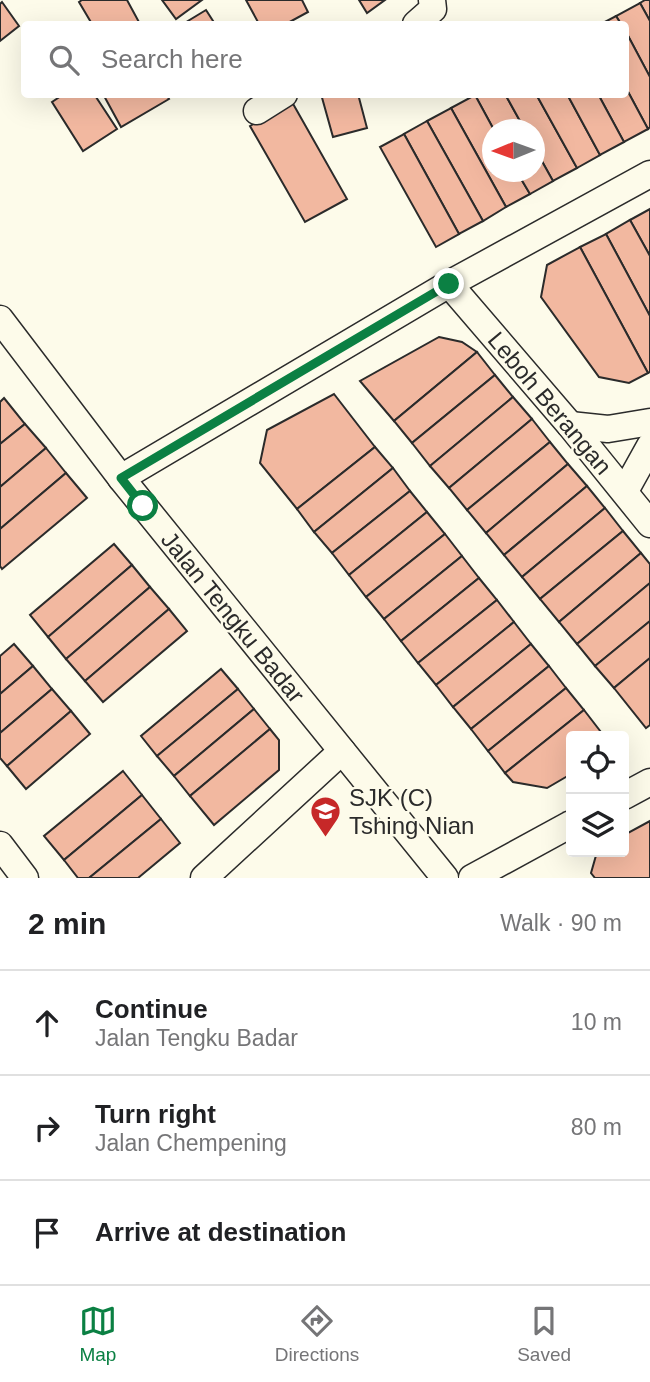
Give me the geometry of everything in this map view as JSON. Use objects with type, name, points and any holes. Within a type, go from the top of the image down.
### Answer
[{"type":"street","points":[[419,21],[433,9],[432,0]]},
{"type":"street","points":[[257,111],[278,98]]},
{"type":"street","points":[[121,478],[449,284],[650,174]]},
{"type":"street","name":"Leboh Berangan","points":[[449,284],[570,425],[650,524]]},
{"type":"street","name":"Jalan Tengku Badar","points":[[1,322],[121,478],[444,878]]},
{"type":"street","points":[[570,425],[608,429],[650,422]]},
{"type":"street","points":[[625,491],[650,446]]},
{"type":"street","points":[[204,878],[342,751]]},
{"type":"street","points":[[628,794],[650,782]]},
{"type":"street","points":[[472,878],[566,827]]},
{"type":"street","points":[[0,845],[25,878]]},
{"type":"building","points":[[127,0],[138,21],[90,21],[79,2]]},
{"type":"building","points":[[162,0],[202,0],[176,19]]},
{"type":"building","points":[[246,0],[302,0],[308,12],[292,21],[257,21]]},
{"type":"building","points":[[359,0],[385,0],[367,13]]},
{"type":"building","points":[[650,0],[650,21],[640,3]]},
{"type":"building","points":[[2,2],[19,26],[0,41],[0,4]]},
{"type":"building","points":[[640,3],[650,21],[650,77],[629,38],[629,21],[619,21],[616,16]]},
{"type":"building","points":[[206,10],[213,21],[188,21]]},
{"type":"building","points":[[616,16],[619,21],[607,21]]},
{"type":"building","points":[[629,38],[650,77],[648,129],[629,94]]},
{"type":"building","points":[[629,94],[648,129],[624,142],[600,98],[629,98]]},
{"type":"building","points":[[58,98],[97,98],[117,129],[83,151],[52,102]]},
{"type":"building","points":[[105,98],[169,99],[121,127]]},
{"type":"building","points":[[322,98],[359,98],[367,128],[333,137]]},
{"type":"building","points":[[469,98],[477,98],[488,119],[482,119],[482,164],[451,108]]},
{"type":"building","points":[[477,98],[507,98],[519,119],[488,119]]},
{"type":"building","points":[[507,98],[538,98],[577,168],[553,181],[545,167],[545,119],[519,119]]},
{"type":"building","points":[[538,98],[569,98],[600,155],[577,168]]},
{"type":"building","points":[[569,98],[600,98],[624,142],[600,155]]},
{"type":"building","points":[[292,102],[347,199],[305,222],[250,126]]},
{"type":"building","points":[[451,108],[482,164],[482,182],[492,182],[506,207],[483,221],[427,121]]},
{"type":"building","points":[[427,121],[483,221],[459,234],[404,134]]},
{"type":"building","points":[[404,134],[459,234],[436,247],[380,147]]},
{"type":"building","points":[[545,167],[553,181],[530,194],[523,182],[545,182]]},
{"type":"building","points":[[492,182],[523,182],[530,194],[506,207]]},
{"type":"building","points":[[650,209],[650,256],[630,220]]},
{"type":"building","points":[[630,220],[650,256],[650,316],[606,234]]},
{"type":"building","points":[[606,234],[650,316],[648,373],[580,247]]},
{"type":"building","points":[[580,247],[648,373],[629,383],[599,377],[541,297],[547,265]]},
{"type":"building","points":[[439,337],[462,342],[477,352],[394,421],[360,381]]},
{"type":"building","points":[[477,352],[495,375],[412,443],[394,421]]},
{"type":"building","points":[[495,375],[513,397],[430,466],[412,443]]},
{"type":"building","points":[[334,394],[375,447],[297,509],[260,463],[267,430]]},
{"type":"building","points":[[513,397],[532,419],[449,488],[430,466]]},
{"type":"building","points":[[4,398],[25,424],[0,444],[0,402]]},
{"type":"building","points":[[532,419],[550,442],[467,510],[449,488]]},
{"type":"building","points":[[25,424],[46,448],[0,487],[0,444]]},
{"type":"building","points":[[550,442],[568,464],[486,533],[467,510]]},
{"type":"building","points":[[375,447],[393,468],[314,532],[297,509]]},
{"type":"building","points":[[46,448],[66,473],[0,529],[0,487]]},
{"type":"building","points":[[568,464],[587,486],[504,555],[486,533]]},
{"type":"building","points":[[393,468],[410,491],[332,553],[314,532]]},
{"type":"building","points":[[66,473],[87,498],[2,569],[0,529]]},
{"type":"building","points":[[587,486],[605,508],[522,577],[504,555]]},
{"type":"building","points":[[410,491],[427,512],[349,575],[332,553]]},
{"type":"building","points":[[605,508],[623,531],[540,599],[522,577]]},
{"type":"building","points":[[427,512],[445,534],[366,597],[349,575]]},
{"type":"building","points":[[623,531],[641,553],[559,622],[540,599]]},
{"type":"building","points":[[445,534],[462,556],[384,619],[366,597]]},
{"type":"building","points":[[114,544],[132,565],[48,637],[30,615]]},
{"type":"building","points":[[641,553],[650,564],[650,583],[577,644],[559,622]]},
{"type":"building","points":[[462,556],[479,578],[401,641],[384,619]]},
{"type":"building","points":[[132,565],[150,587],[66,659],[48,637]]},
{"type":"building","points":[[479,578],[497,600],[418,663],[401,641]]},
{"type":"building","points":[[650,583],[650,621],[595,666],[577,644]]},
{"type":"building","points":[[150,587],[169,609],[85,681],[66,659]]},
{"type":"building","points":[[497,600],[514,622],[436,685],[418,663]]},
{"type":"building","points":[[169,609],[187,631],[103,702],[85,681]]},
{"type":"building","points":[[650,621],[650,658],[614,688],[595,666]]},
{"type":"building","points":[[514,622],[531,644],[453,707],[436,685]]},
{"type":"building","points":[[14,644],[33,666],[0,694],[0,656]]},
{"type":"building","points":[[531,644],[549,666],[471,729],[453,707]]},
{"type":"building","points":[[650,658],[650,725],[646,728],[614,688]]},
{"type":"building","points":[[33,666],[52,689],[0,733],[0,694]]},
{"type":"building","points":[[549,666],[566,688],[488,751],[471,729]]},
{"type":"building","points":[[221,669],[238,689],[157,756],[141,736]]},
{"type":"building","points":[[566,688],[584,710],[505,773],[488,751]]},
{"type":"building","points":[[52,689],[71,711],[7,766],[0,758],[0,733]]},
{"type":"building","points":[[238,689],[254,709],[174,776],[157,756]]},
{"type":"building","points":[[254,709],[270,729],[190,796],[174,776]]},
{"type":"building","points":[[584,710],[600,731],[566,731],[566,777],[547,788],[513,782],[505,773]]},
{"type":"building","points":[[71,711],[90,734],[26,789],[7,766]]},
{"type":"building","points":[[270,729],[279,740],[279,770],[214,825],[190,796]]},
{"type":"building","points":[[123,771],[142,795],[64,860],[44,836]]},
{"type":"building","points":[[142,795],[161,819],[89,878],[78,878],[64,860]]},
{"type":"building","points":[[161,819],[180,843],[138,878],[89,878]]},
{"type":"building","points":[[650,821],[650,878],[595,878],[591,873],[596,857],[629,857],[629,832]]},
{"type":"place","name":"SJK (C) Tshing Nian","points":[[326,838]]},
{"type":"route","points":[[143,506],[121,478],[449,284]]}]
